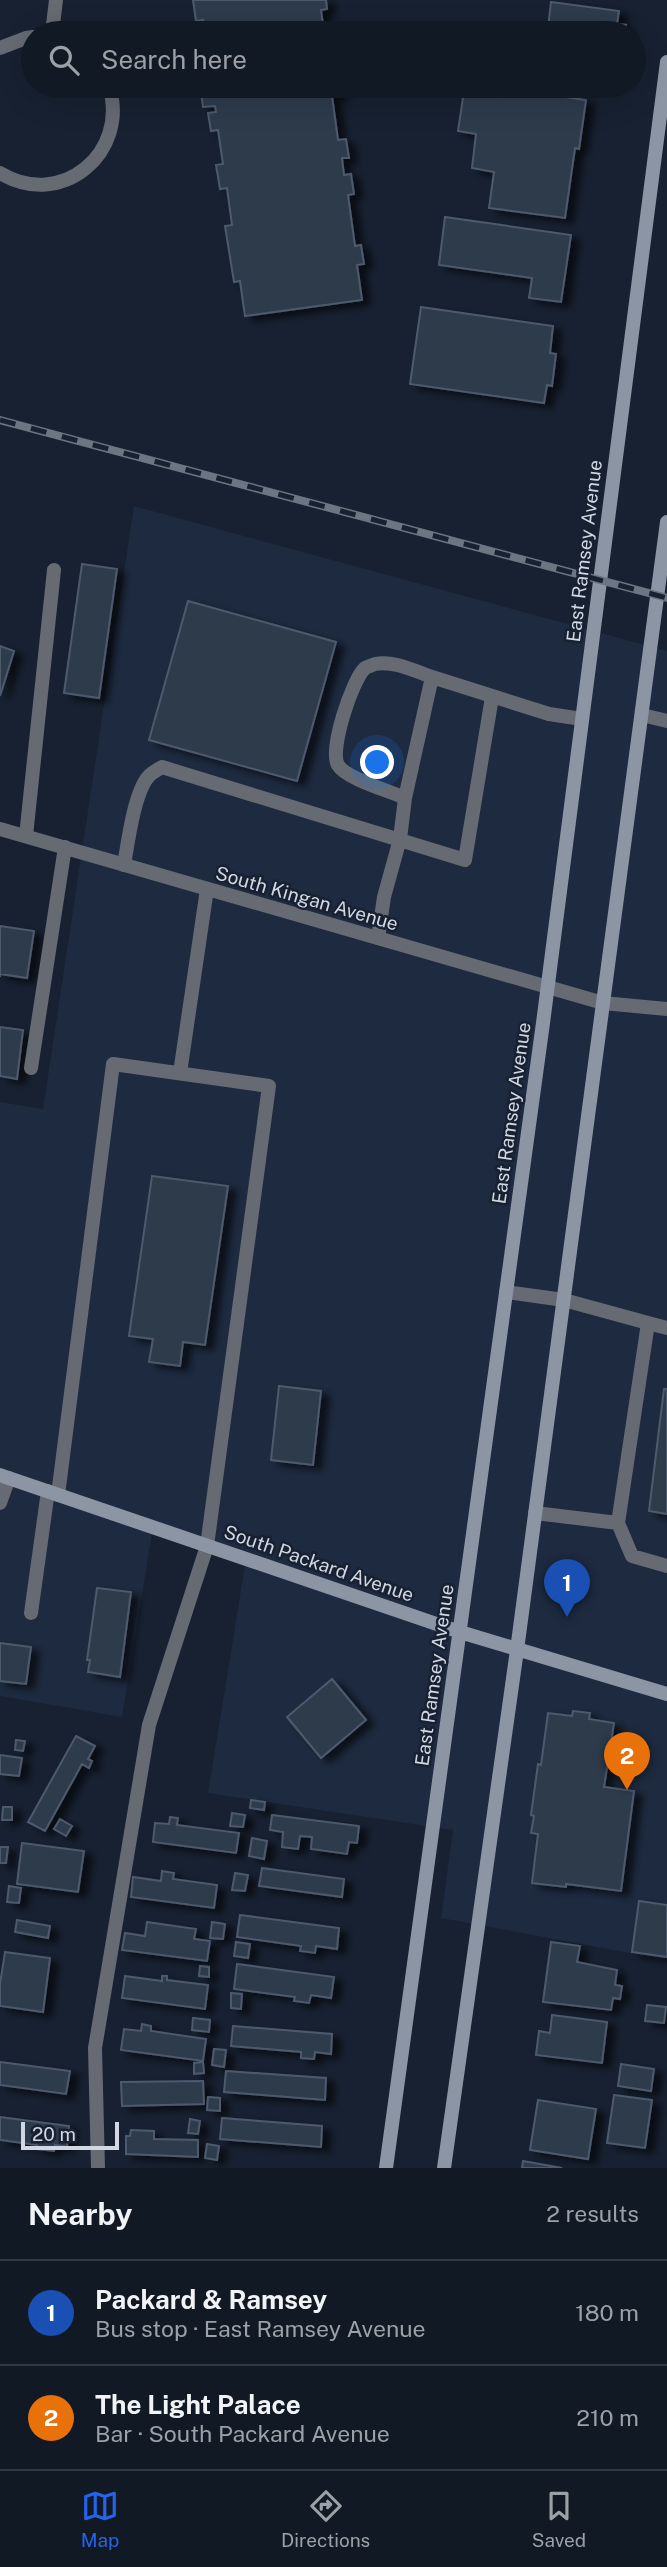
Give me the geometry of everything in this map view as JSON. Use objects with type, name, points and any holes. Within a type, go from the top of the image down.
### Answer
[{"type":"street","points":[[53,21],[56,0]]},
{"type":"street","points":[[0,48],[21,39]]},
{"type":"street","name":"East Ramsey Avenue","points":[[386,2168],[548,988],[667,62]]},
{"type":"street","points":[[0,173],[26,184],[51,184],[74,177],[93,164],[106,145],[113,122],[113,98]]},
{"type":"street","points":[[444,2168],[517,1650],[667,522]]},
{"type":"street","points":[[26,836],[54,570]]},
{"type":"street","points":[[405,798],[347,774],[338,766],[334,755],[342,720],[355,683],[365,667],[394,664],[549,714],[582,719]]},
{"type":"street","points":[[378,938],[384,897],[400,839],[405,798],[432,677]]},
{"type":"street","points":[[124,865],[131,824],[142,790],[148,776],[162,767],[465,860],[492,697]]},
{"type":"street","points":[[642,715],[667,721]]},
{"type":"street","name":"South Kingan Avenue","points":[[0,828],[603,1003],[667,1009]]},
{"type":"street","points":[[32,1068],[65,847]]},
{"type":"street","points":[[180,1073],[207,889]]},
{"type":"street","points":[[31,1613],[53,1493],[113,1064],[269,1086],[207,1546],[149,1725],[94,2048],[98,2168]]},
{"type":"street","points":[[506,1292],[564,1300],[667,1328]]},
{"type":"street","points":[[648,1324],[618,1523],[632,1556],[667,1566]]},
{"type":"street","points":[[0,1503],[4,1476]]},
{"type":"street","name":"South Packard Avenue","points":[[4,1476],[460,1632],[667,1694]]},
{"type":"street","points":[[535,1513],[618,1523]]},
{"type":"shaded area","points":[[134,506],[667,651],[667,1960],[441,1918],[453,1830],[208,1793],[246,1559],[153,1527],[122,1717],[0,1696],[0,1510],[9,1478],[0,1475],[0,1102],[43,1109]]},
{"type":"building","points":[[193,0],[326,0],[327,9],[321,10],[322,21],[196,21]]},
{"type":"building","points":[[551,2],[619,11],[617,21],[549,21]]},
{"type":"building","points":[[202,98],[332,98],[338,140],[346,139],[349,158],[342,158],[344,175],[351,174],[354,194],[348,195],[355,246],[361,245],[364,264],[357,265],[362,300],[245,316],[240,281],[234,282],[225,226],[232,225],[227,188],[220,189],[216,165],[223,164],[218,130],[211,131],[208,113],[216,112],[215,106],[203,107]]},
{"type":"building","points":[[463,98],[586,100],[579,149],[575,148],[565,218],[489,208],[494,172],[472,168],[476,134],[458,131]]},
{"type":"building","points":[[445,217],[571,235],[561,302],[529,298],[532,278],[439,265]]},
{"type":"building","points":[[421,307],[553,326],[550,353],[556,354],[552,386],[547,385],[544,403],[410,384]]},
{"type":"building","points":[[82,564],[117,569],[99,698],[64,693]]},
{"type":"building","points":[[188,601],[336,642],[297,781],[149,740]]},
{"type":"building","points":[[0,646],[14,651],[0,696]]},
{"type":"building","points":[[0,926],[34,931],[27,978],[0,974]]},
{"type":"building","points":[[0,1027],[23,1030],[17,1079],[0,1076]]},
{"type":"building","points":[[152,1176],[228,1186],[205,1345],[183,1342],[180,1366],[149,1362],[153,1339],[129,1336]]},
{"type":"building","points":[[279,1386],[321,1391],[313,1465],[271,1460]]},
{"type":"building","points":[[664,1389],[667,1389],[667,1514],[649,1511]]},
{"type":"building","points":[[97,1588],[131,1592],[120,1677],[88,1672],[90,1660],[87,1660]]},
{"type":"building","points":[[0,1643],[31,1647],[26,1684],[0,1681]]},
{"type":"building","points":[[332,1679],[366,1720],[321,1758],[287,1717]]},
{"type":"building","points":[[573,1711],[590,1713],[589,1719],[614,1723],[604,1787],[634,1791],[621,1891],[532,1883],[538,1834],[531,1833],[534,1816],[531,1815],[548,1713],[572,1716]]},
{"type":"building","points":[[76,1736],[95,1746],[88,1759],[92,1761],[89,1768],[82,1764],[45,1831],[28,1822]]},
{"type":"building","points":[[16,1740],[25,1741],[23,1751],[15,1750]]},
{"type":"building","points":[[0,1755],[22,1758],[19,1776],[0,1774]]},
{"type":"building","points":[[251,1800],[265,1802],[264,1810],[250,1808]]},
{"type":"building","points":[[3,1807],[12,1807],[12,1820],[2,1820]]},
{"type":"building","points":[[232,1813],[245,1815],[243,1827],[230,1826]]},
{"type":"building","points":[[272,1815],[359,1826],[357,1843],[349,1842],[347,1854],[311,1849],[312,1837],[300,1836],[298,1849],[282,1847],[283,1832],[270,1830]]},
{"type":"building","points":[[170,1817],[178,1818],[177,1825],[239,1833],[236,1853],[153,1842],[155,1823],[169,1824]]},
{"type":"building","points":[[60,1819],[72,1826],[66,1836],[54,1829]]},
{"type":"building","points":[[252,1838],[267,1841],[264,1859],[249,1856]]},
{"type":"building","points":[[22,1843],[84,1851],[78,1892],[17,1884]]},
{"type":"building","points":[[0,1847],[8,1847],[6,1863],[0,1863]]},
{"type":"building","points":[[262,1868],[344,1879],[342,1897],[259,1886]]},
{"type":"building","points":[[162,1871],[174,1873],[173,1879],[217,1885],[214,1908],[131,1897],[133,1877],[161,1881]]},
{"type":"building","points":[[235,1873],[248,1875],[245,1891],[232,1890]]},
{"type":"building","points":[[9,1886],[21,1888],[19,1903],[7,1902]]},
{"type":"building","points":[[639,1901],[667,1905],[667,1957],[632,1952]]},
{"type":"building","points":[[240,1915],[339,1928],[337,1949],[316,1946],[315,1953],[300,1951],[301,1946],[237,1937]]},
{"type":"building","points":[[17,1920],[50,1926],[48,1938],[15,1932]]},
{"type":"building","points":[[147,1922],[196,1929],[194,1939],[210,1941],[207,1961],[122,1950],[125,1933],[145,1936]]},
{"type":"building","points":[[212,1922],[225,1924],[223,1939],[210,1938]]},
{"type":"building","points":[[236,1942],[250,1944],[248,1958],[234,1956]]},
{"type":"building","points":[[551,1942],[580,1946],[577,1962],[617,1970],[615,1985],[622,1986],[620,1999],[613,1998],[611,2010],[543,2002]]},
{"type":"building","points":[[5,1952],[50,1958],[43,2012],[0,2006]]},
{"type":"building","points":[[237,1964],[334,1977],[331,1998],[311,1995],[309,2003],[294,2001],[295,1997],[234,1989]]},
{"type":"building","points":[[200,1966],[209,1967],[209,1977],[199,1976]]},
{"type":"building","points":[[125,1976],[162,1981],[162,1976],[167,1976],[167,1980],[208,1985],[205,2009],[122,1998]]},
{"type":"building","points":[[231,1993],[242,1994],[241,2009],[231,2008]]},
{"type":"building","points":[[647,2005],[666,2007],[664,2023],[645,2021]]},
{"type":"building","points":[[552,2015],[607,2022],[602,2063],[536,2055],[539,2031],[550,2033]]},
{"type":"building","points":[[193,2018],[210,2020],[209,2032],[192,2030]]},
{"type":"building","points":[[142,2024],[151,2026],[151,2031],[206,2039],[203,2061],[121,2050],[124,2029],[141,2031]]},
{"type":"building","points":[[233,2026],[332,2034],[331,2054],[315,2052],[314,2059],[301,2058],[301,2052],[231,2046]]},
{"type":"building","points":[[214,2049],[226,2050],[224,2067],[212,2065]]},
{"type":"building","points":[[0,2062],[70,2071],[66,2094],[0,2085]]},
{"type":"building","points":[[203,2062],[204,2073],[194,2074],[194,2063]]},
{"type":"building","points":[[621,2064],[654,2069],[651,2091],[618,2086]]},
{"type":"building","points":[[226,2071],[326,2078],[325,2100],[224,2092]]},
{"type":"building","points":[[203,2081],[204,2104],[122,2106],[121,2082]]},
{"type":"building","points":[[614,2095],[652,2100],[645,2148],[607,2143]]},
{"type":"building","points":[[208,2097],[220,2098],[220,2111],[207,2110]]},
{"type":"building","points":[[538,2100],[596,2109],[588,2159],[530,2150]]},
{"type":"building","points":[[0,2117],[69,2126],[67,2147],[55,2145],[54,2151],[37,2149],[37,2145],[0,2140]]},
{"type":"building","points":[[222,2118],[322,2126],[321,2147],[220,2139]]},
{"type":"building","points":[[190,2119],[200,2121],[198,2134],[188,2133]]},
{"type":"building","points":[[131,2130],[154,2131],[154,2139],[198,2140],[198,2157],[126,2154],[126,2136],[130,2136]]},
{"type":"building","points":[[207,2144],[219,2146],[217,2160],[205,2158]]},
{"type":"building","points":[[523,2161],[562,2168],[522,2168]]},
{"type":"railway","points":[[0,420],[667,598]]},
{"type":"place","name":"Packard & Ramsey","points":[[567,1617]]},
{"type":"place","name":"The Light Palace","points":[[627,1790]]}]
